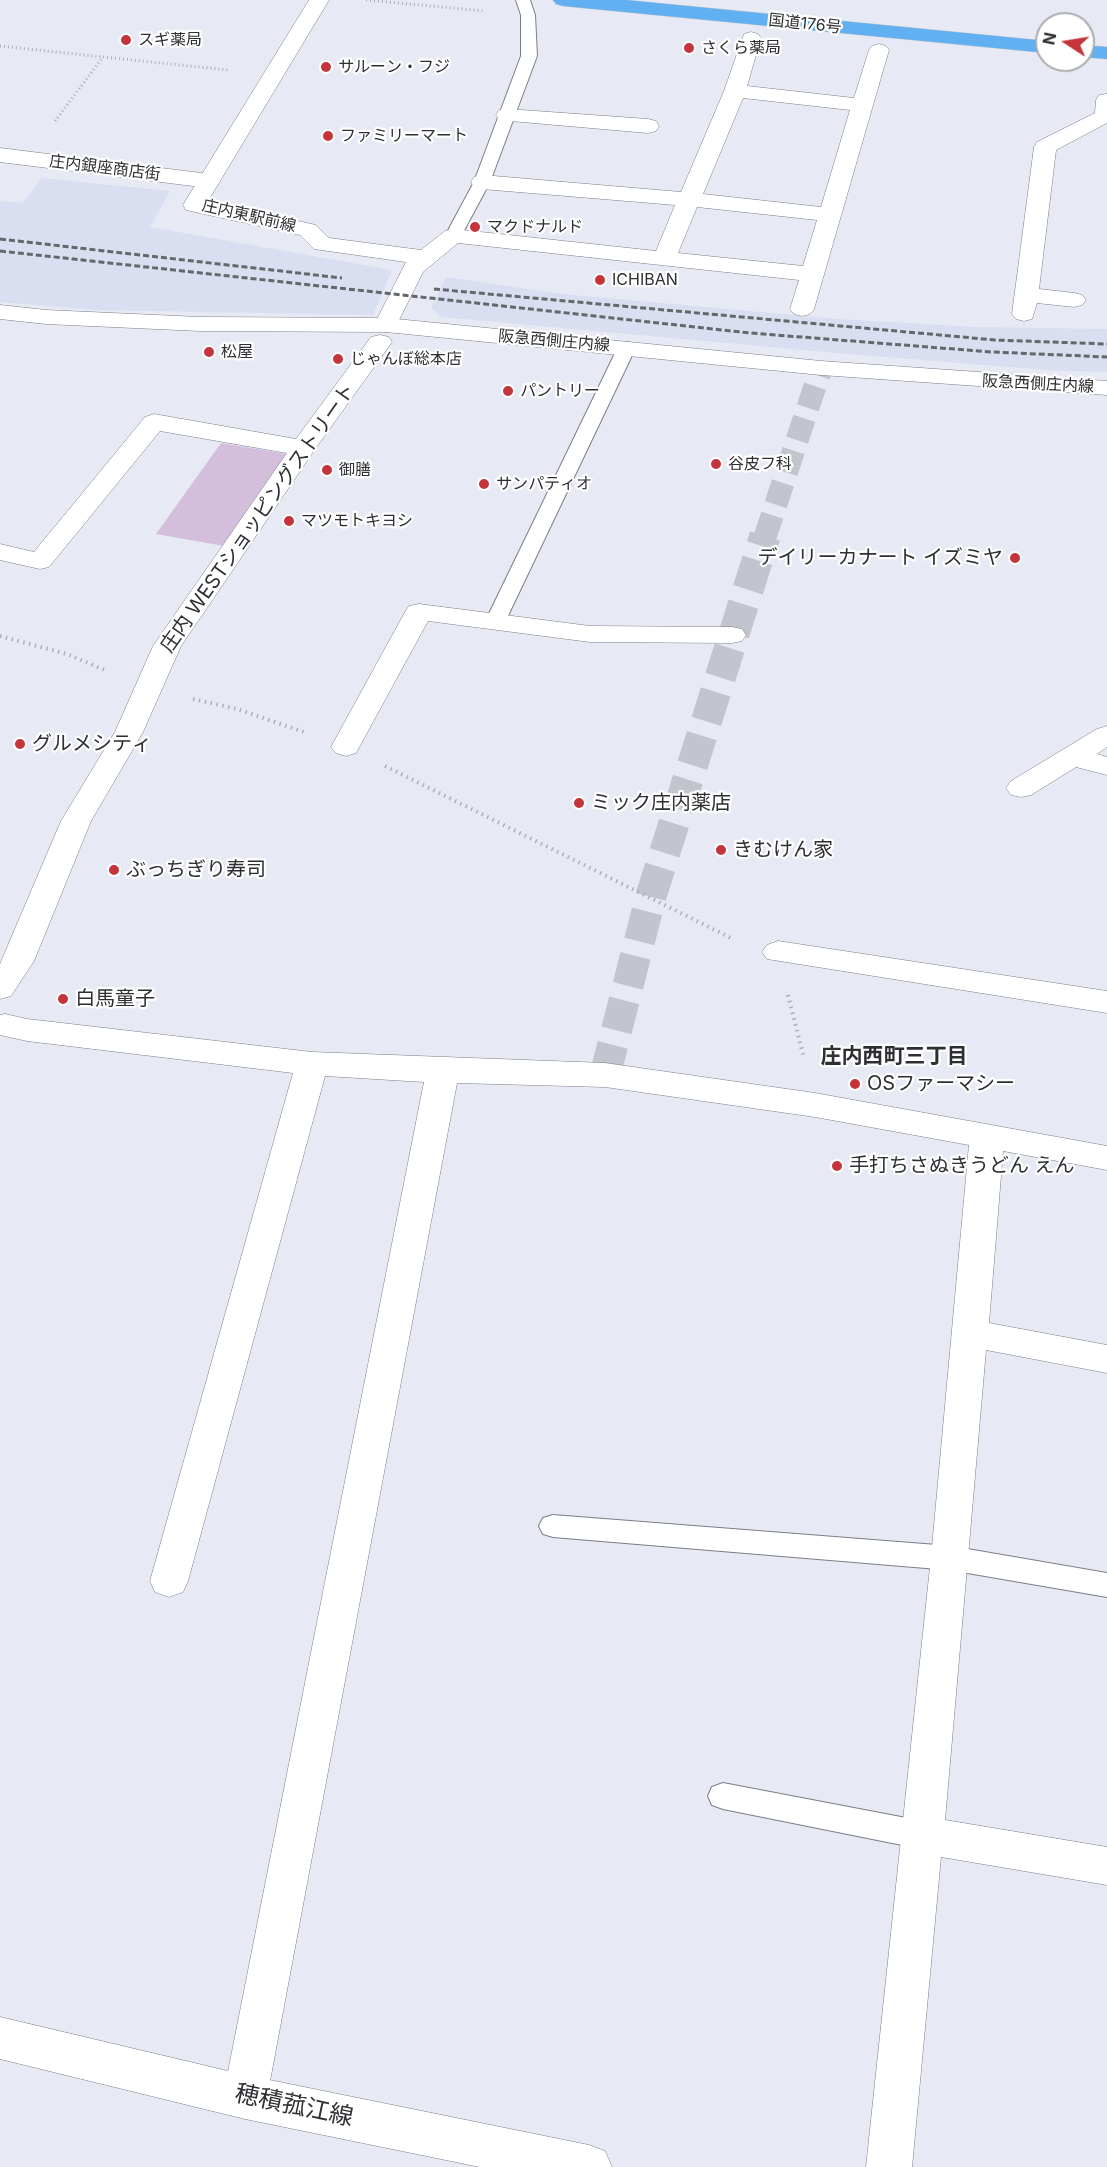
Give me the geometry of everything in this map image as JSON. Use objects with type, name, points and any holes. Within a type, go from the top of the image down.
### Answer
[{"type":"highway","name":"国道176号","points":[[563,0],[1035,46]]},
{"type":"street","name":"庄内東駅前線","points":[[318,0],[195,205],[308,230],[322,244],[425,258]]},
{"type":"street","points":[[665,257],[735,92],[751,38]]},
{"type":"street","points":[[802,309],[879,50]]},
{"type":"street","points":[[735,92],[863,105]]},
{"type":"street","points":[[1074,300],[1025,304],[1045,147],[1105,116],[1107,100]]},
{"type":"street","points":[[507,116],[648,126]]},
{"type":"street","name":"庄内銀座商店街","points":[[0,155],[209,181]]},
{"type":"street","points":[[482,182],[691,200],[830,215]]},
{"type":"street","points":[[453,236],[812,274]]},
{"type":"street","name":"庄内 WESTショッピングストリート","points":[[0,988],[18,961],[76,821],[129,732],[167,646],[383,334],[406,278],[413,268],[453,236]]},
{"type":"street","name":"阪急西側庄内線","points":[[0,312],[46,317],[627,347],[821,368],[1107,388]]},
{"type":"street","points":[[0,552],[40,561],[154,422],[303,448]]},
{"type":"street","points":[[346,747],[419,612],[590,634],[732,635]]},
{"type":"street","points":[[1021,788],[1107,735]]},
{"type":"street","points":[[1072,756],[1107,766]]},
{"type":"street","points":[[778,952],[1107,1002]]},
{"type":"street","points":[[3,1025],[27,1030],[312,1064],[443,1071],[605,1075],[815,1105],[1107,1158]]},
{"type":"street","points":[[169,1581],[312,1064]]},
{"type":"street","points":[[245,2097],[443,1071]]},
{"type":"street","points":[[889,2167],[950,1558],[987,1137]]},
{"type":"street","points":[[970,1333],[1107,1359]]},
{"type":"street","points":[[922,1835],[1107,1866]]},
{"type":"street","name":"穂積菰江線","points":[[0,2038],[245,2097],[589,2167]]},
{"type":"lane","points":[[453,236],[482,182],[529,56],[528,15],[523,0]]},
{"type":"lane","points":[[495,622],[627,347]]},
{"type":"lane","points":[[553,1526],[950,1558],[1107,1585]]},
{"type":"lane","points":[[723,1796],[922,1835]]},
{"type":"path","points":[[366,0],[485,11]]},
{"type":"path","points":[[0,46],[273,75]]},
{"type":"path","points":[[27,158],[103,57]]},
{"type":"path","points":[[0,636],[67,654],[147,689],[237,709],[346,747],[640,891],[724,936],[778,952],[815,1105]]},
{"type":"shaded area","points":[[42,178],[170,191],[150,227],[392,270],[373,315],[94,310],[0,302],[0,201],[23,203]]},
{"type":"shaded area","points":[[446,277],[562,294],[838,319],[976,327],[1107,329],[1107,372],[1058,371],[836,353],[441,317],[431,308]]},
{"type":"shaded area","points":[[221,443],[287,454],[224,546],[156,534]]},
{"type":"tunnel","points":[[765,537],[821,368]]},
{"type":"tunnel","points":[[605,1075],[651,896],[765,536]]},
{"type":"railway","points":[[0,239],[342,278]]},
{"type":"railway","points":[[0,251],[750,333],[992,352],[1107,357]]},
{"type":"railway","points":[[434,289],[995,340],[1107,344]]},
{"type":"place","name":"スギ薬局","points":[[126,40]]},
{"type":"place","name":"さくら薬局","points":[[689,48]]},
{"type":"place","name":"サルーン・フジ","points":[[326,67]]},
{"type":"place","name":"ファミリーマート","points":[[328,136]]},
{"type":"place","name":"マクドナルド","points":[[475,227]]},
{"type":"place","name":"ICHIBAN","points":[[600,280]]},
{"type":"place","name":"松屋","points":[[209,352]]},
{"type":"place","name":"じゃんぼ総本店","points":[[338,359]]},
{"type":"place","name":"パントリー","points":[[508,391]]},
{"type":"place","name":"谷皮フ科","points":[[716,464]]},
{"type":"place","name":"御膳","points":[[327,470]]},
{"type":"place","name":"サンパティオ","points":[[484,484]]},
{"type":"place","name":"マツモトキヨシ","points":[[289,521]]},
{"type":"place","name":"デイリーカナート イズミヤ","points":[[1015,558]]},
{"type":"place","name":"グルメシティ","points":[[20,744]]},
{"type":"place","name":"ミック庄内薬店","points":[[579,803]]},
{"type":"place","name":"きむけん家","points":[[721,850]]},
{"type":"place","name":"ぶっちぎり寿司","points":[[114,870]]},
{"type":"place","name":"白馬童子","points":[[63,999]]},
{"type":"place","name":"OSファーマシー","points":[[855,1084]]},
{"type":"place","name":"手打ちさぬきうどん えん","points":[[837,1166]]},
{"type":"district","name":"庄内西町三丁目","points":[[894,1057]]}]
